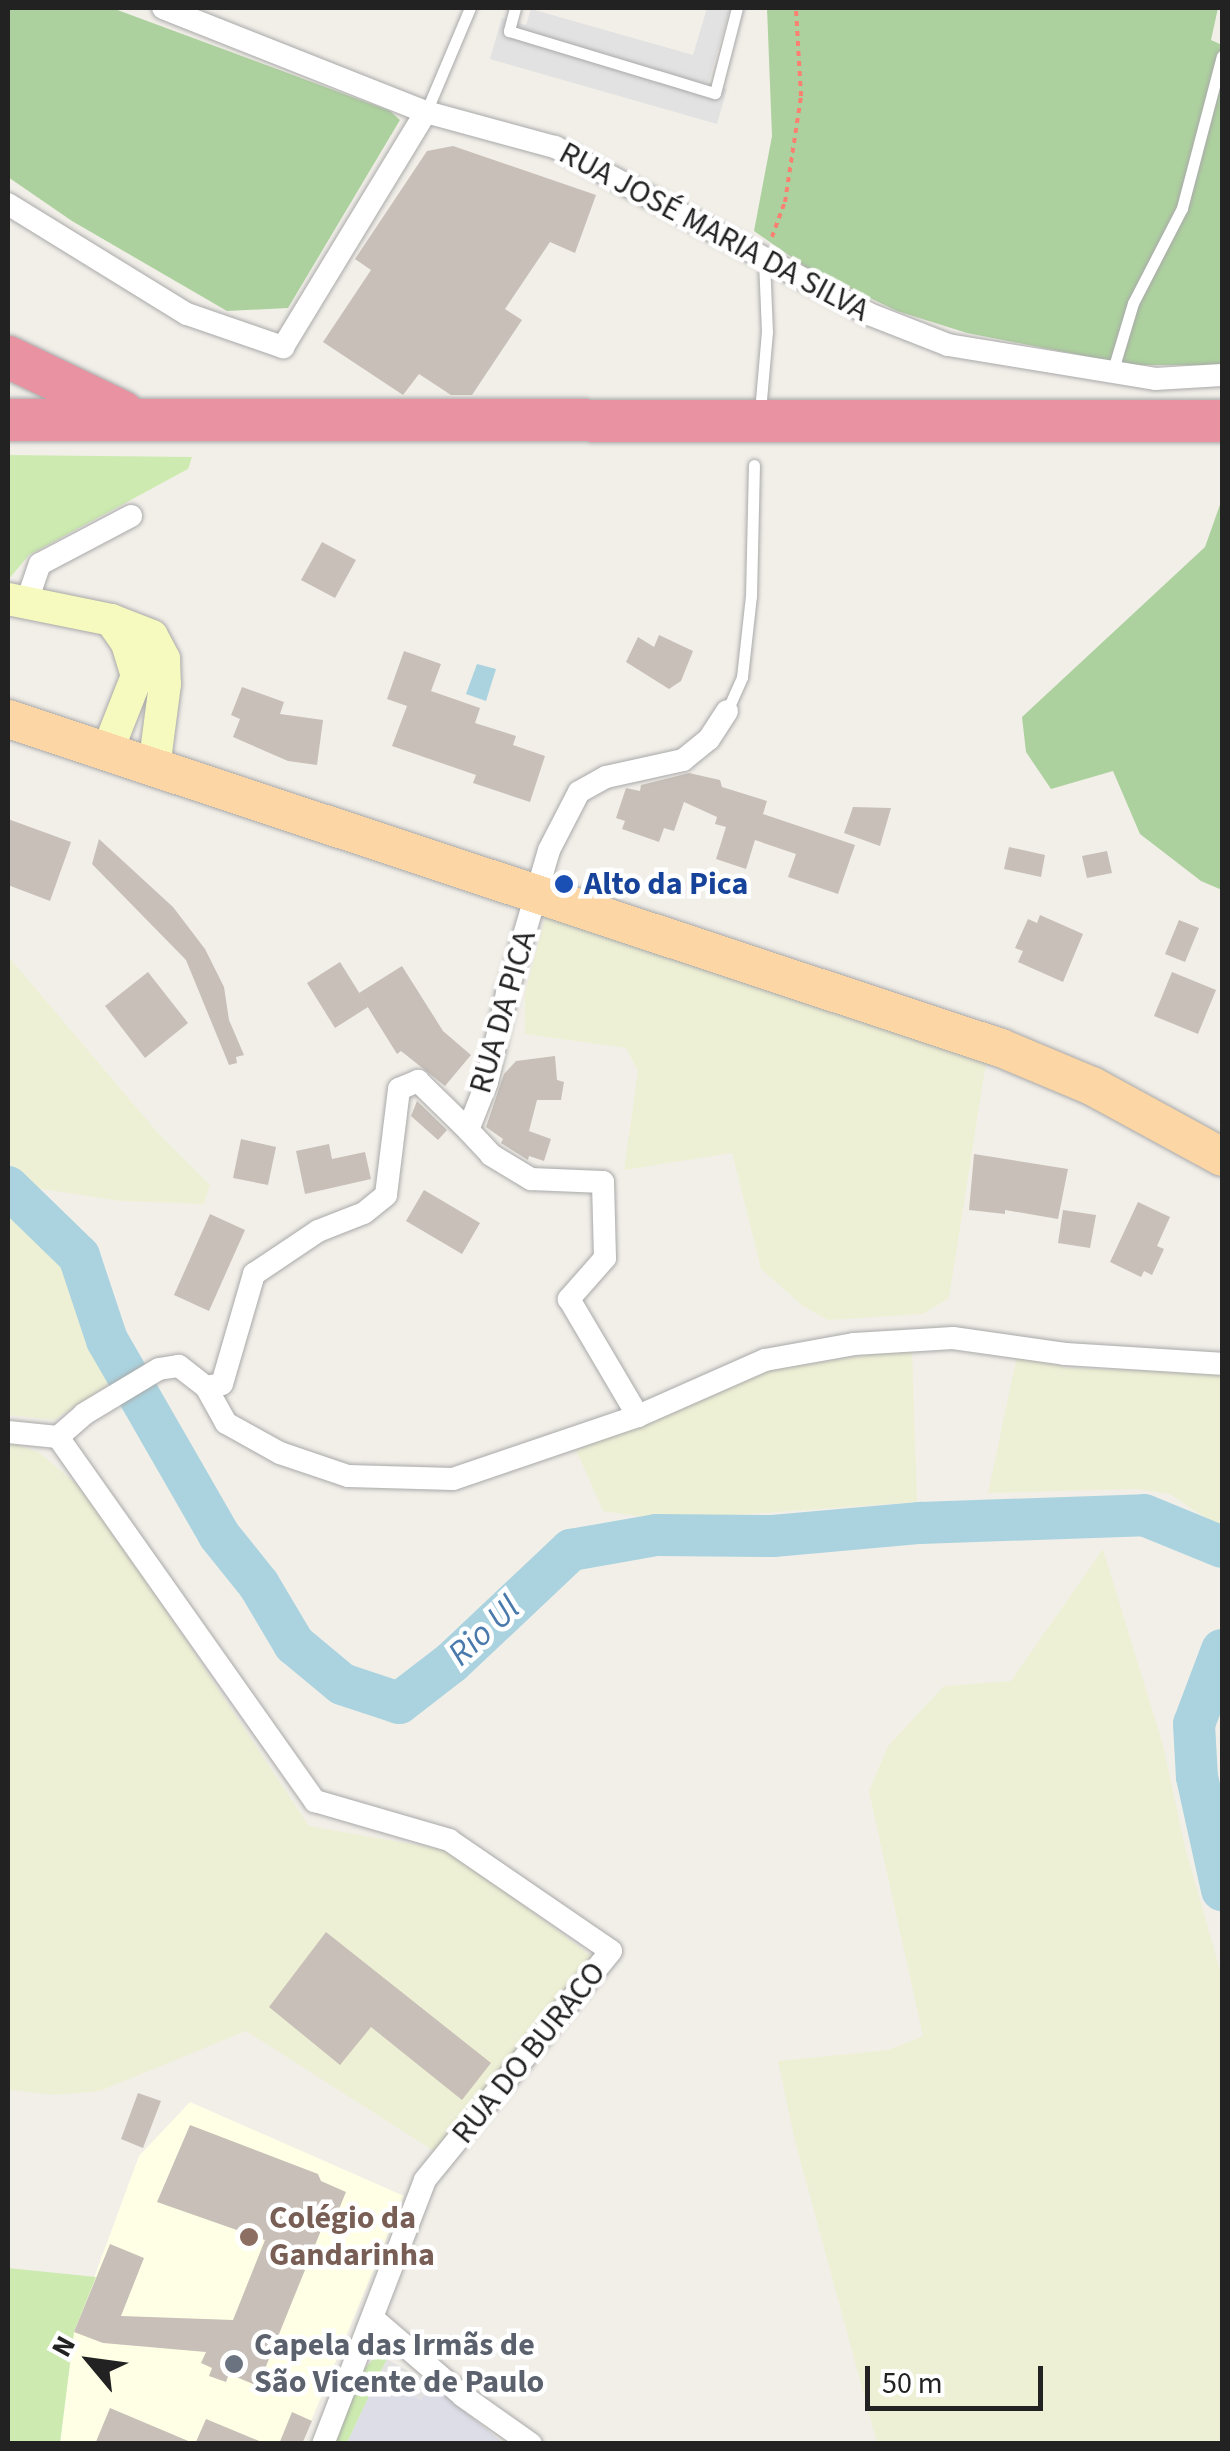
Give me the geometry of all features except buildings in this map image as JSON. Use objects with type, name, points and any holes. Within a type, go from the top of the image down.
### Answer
[{"type":"highway","points":[[8,357],[104,405],[148,420]]},
{"type":"highway","points":[[8,420],[1222,421]]},
{"type":"highway","points":[[8,439],[1222,440]]},
{"type":"main road","points":[[8,719],[1001,1048],[1092,1086],[1222,1157]]},
{"type":"street","name":"RUA JOSÉ MARIA DA SILVA","points":[[163,8],[426,112],[556,147],[650,201],[764,256],[868,314],[948,345],[1155,378],[1222,375]]},
{"type":"street","points":[[8,204],[187,314],[283,348],[426,112]]},
{"type":"street","points":[[132,516],[40,564],[17,600],[111,620],[152,636],[164,659],[166,684],[154,768]]},
{"type":"street","points":[[107,752],[129,706],[137,676],[127,643],[111,620]]},
{"type":"street","name":"RUA DA PICA","points":[[206,1387],[222,1384],[254,1274],[318,1232],[364,1213],[386,1196],[399,1089],[418,1081],[468,1130],[487,1082],[536,891],[550,850],[579,792],[606,777],[684,760],[709,739],[727,711]]},
{"type":"street","points":[[468,1130],[491,1155],[532,1180],[602,1182],[605,1258],[569,1299],[638,1416]]},
{"type":"street","points":[[8,1432],[58,1437],[84,1414],[159,1370],[179,1366],[206,1387],[226,1423],[280,1453],[348,1476],[453,1478],[638,1416],[765,1360],[854,1344],[953,1338],[1065,1354],[1222,1364]]},
{"type":"street","name":"RUA DO BURACO","points":[[58,1437],[315,1801],[449,1840],[611,1951],[425,2180],[374,2320]]},
{"type":"street","points":[[323,2444],[374,2320],[462,2396],[531,2444]]},
{"type":"lane","points":[[426,112],[470,8]]},
{"type":"lane","points":[[516,8],[509,31],[715,93],[736,8]]},
{"type":"lane","points":[[1112,373],[1133,304],[1182,208],[1222,56]]},
{"type":"lane","points":[[761,400],[767,332],[764,256]]},
{"type":"lane","points":[[727,711],[742,676],[751,596],[754,465]]},
{"type":"path","points":[[764,256],[785,202],[802,96],[796,8]]},
{"type":"shaded area","points":[[707,8],[730,8],[708,83],[727,89],[717,124],[490,59],[502,18],[526,25],[531,9],[693,55]]},
{"type":"shaded area","points":[[546,915],[987,1056],[949,1298],[923,1314],[828,1320],[803,1306],[761,1269],[732,1153],[624,1170],[638,1071],[626,1048],[525,1034],[525,993]]},
{"type":"shaded area","points":[[8,956],[158,1133],[210,1185],[204,1204],[120,1201],[36,1188],[8,1173]]},
{"type":"shaded area","points":[[8,1199],[61,1250],[118,1378],[54,1420],[8,1415]]},
{"type":"shaded area","points":[[912,1348],[917,1502],[664,1520],[603,1511],[576,1450],[763,1371]]},
{"type":"shaded area","points":[[1017,1356],[1067,1368],[1222,1373],[1222,1529],[1170,1494],[1136,1489],[988,1493]]},
{"type":"shaded area","points":[[8,1441],[40,1453],[89,1495],[309,1826],[451,1851],[594,1958],[472,2113],[460,2115],[437,2153],[246,2031],[100,2091],[55,2095],[8,2090]]},
{"type":"shaded area","points":[[1103,1549],[1163,1745],[1186,1851],[1222,1977],[1222,2443],[877,2443],[795,2141],[778,2061],[888,2050],[923,2036],[869,1791],[888,1746],[944,1686],[1011,1681]]},
{"type":"shaded area","name":"Colégio da Gandarinha","points":[[190,2102],[404,2196],[302,2443],[60,2444],[74,2332],[139,2156]]},
{"type":"shaded area","points":[[387,2359],[430,2383],[421,2400],[378,2377]]},
{"type":"shaded area","points":[[378,2377],[421,2400],[430,2383],[503,2443],[347,2443]]},
{"type":"green space","points":[[8,8],[112,8],[390,111],[400,120],[288,308],[227,311],[72,221],[8,177]]},
{"type":"green space","points":[[767,8],[1218,8],[1211,40],[1222,45],[1222,365],[1131,365],[967,333],[897,311],[806,267],[754,231],[772,136]]},
{"type":"green space","points":[[8,455],[192,457],[188,469],[29,555],[8,580]]},
{"type":"green space","points":[[1222,499],[1222,890],[1201,881],[1140,834],[1113,771],[1051,789],[1026,752],[1022,717],[1205,547]]},
{"type":"green space","points":[[8,2268],[96,2277],[74,2332],[60,2443],[8,2443]]},
{"type":"green space","points":[[375,2357],[387,2359],[347,2443],[331,2444],[361,2373]]},
{"type":"water","points":[[477,664],[496,669],[486,701],[466,694]]},
{"type":"waterway","name":"Rio Ul","points":[[8,1187],[79,1256],[107,1340],[219,1535],[259,1585],[294,1644],[342,1684],[399,1703],[451,1663],[571,1550],[656,1535],[773,1536],[920,1523],[1144,1515],[1222,1547]]},
{"type":"waterway","name":"Rio Ul","points":[[1222,1650],[1194,1724],[1197,1777],[1222,1890]]},
{"type":"place","name":"Alto da Pica","points":[[564,884]]},
{"type":"place","name":"Colégio da Gandarinha","points":[[249,2237]]},
{"type":"place","name":"Capela das Irmãs de São Vicente de Paulo","points":[[234,2364]]}]
